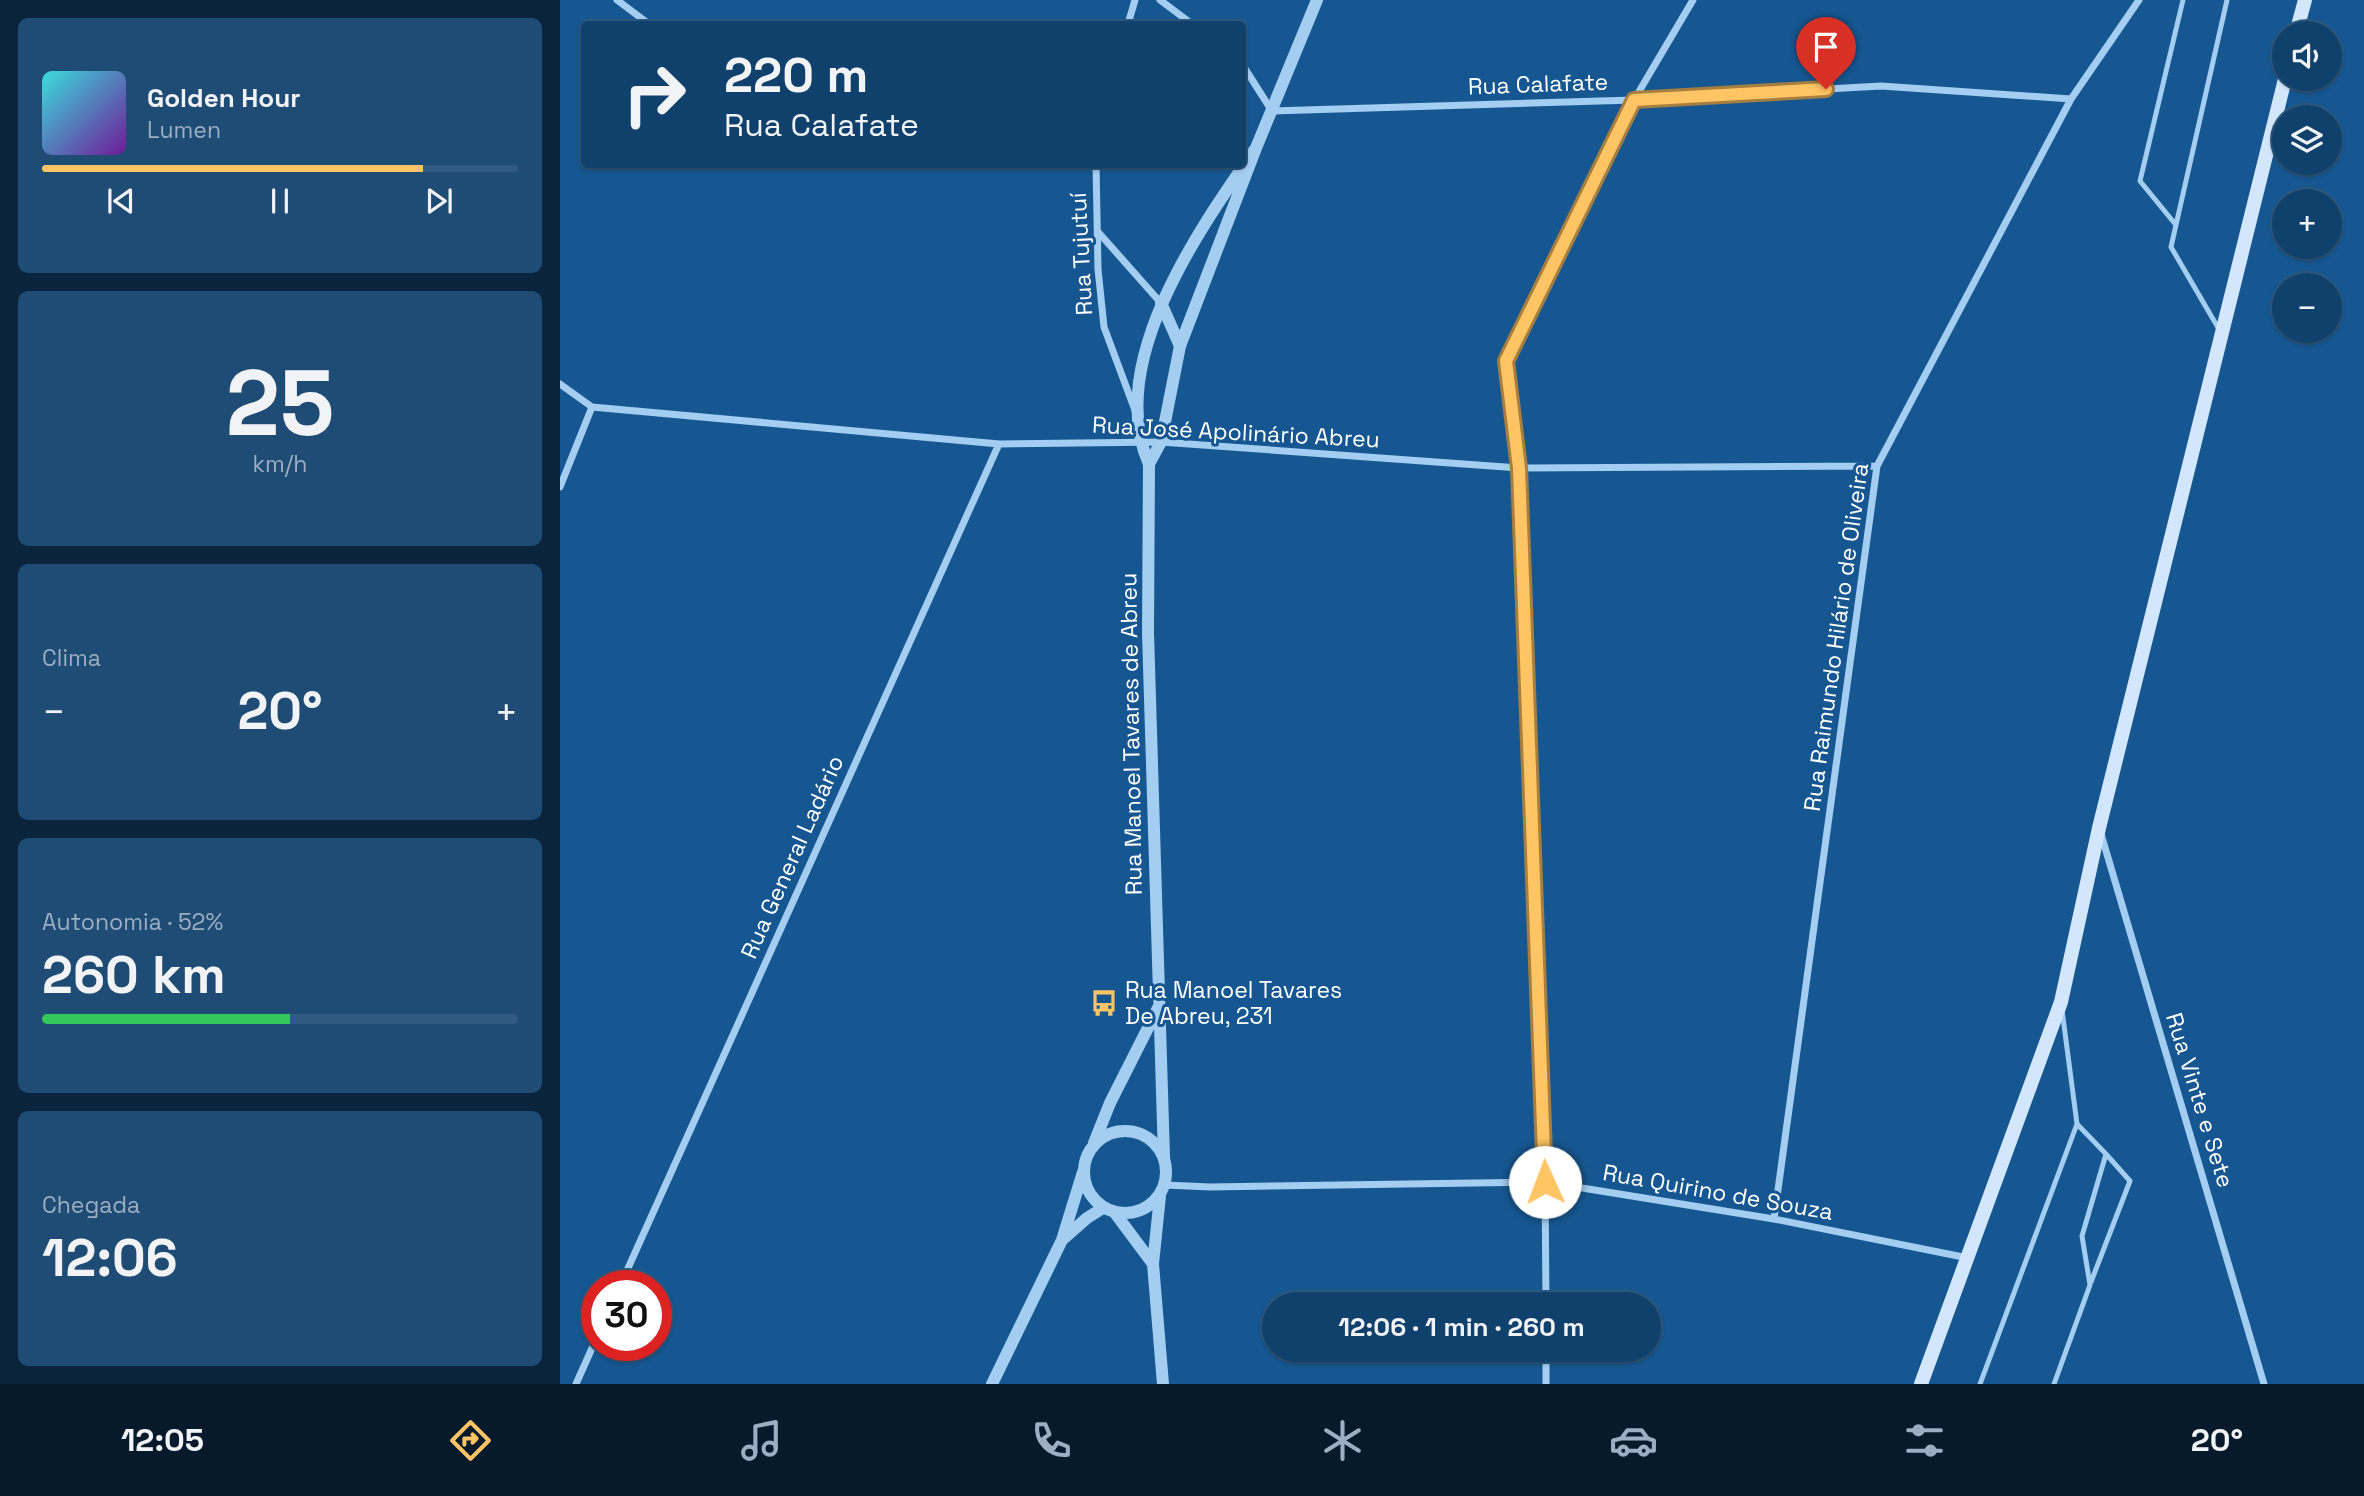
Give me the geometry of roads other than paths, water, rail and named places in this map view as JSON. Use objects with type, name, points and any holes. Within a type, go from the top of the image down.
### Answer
[{"type":"main road","points":[[2299,21],[2305,0]]},
{"type":"main road","points":[[1921,1384],[2062,1002],[2099,828],[2281,91]]},
{"type":"street","points":[[617,0],[645,21]]},
{"type":"street","points":[[1129,21],[1135,0]]},
{"type":"street","points":[[1160,0],[1188,21]]},
{"type":"street","points":[[1256,148],[1317,0]]},
{"type":"street","points":[[1546,1292],[1545,1182],[1519,468],[1506,361],[1634,100],[1693,0]]},
{"type":"street","name":"Rua Raimundo Hilário de Oliveira","points":[[1774,1219],[1877,466],[2071,99],[2139,0]]},
{"type":"street","points":[[1246,70],[1272,111]]},
{"type":"street","name":"Rua Calafate","points":[[1272,111],[1634,100],[1881,86],[2071,99]]},
{"type":"street","name":"Rua Manoel Tavares de Abreu","points":[[1246,162],[1256,148]]},
{"type":"street","name":"Rua Manoel Tavares de Abreu","points":[[1149,464],[1161,442],[1180,346],[1256,148]]},
{"type":"street","name":"Rua Tujutuí","points":[[1096,168],[1098,269],[1104,327],[1138,420]]},
{"type":"street","name":"Rua Manoel Tavares de Abreu","points":[[1164,1157],[1148,633],[1149,464],[1140,443],[1138,420],[1142,357],[1161,303],[1215,206],[1242,168]]},
{"type":"street","points":[[1099,233],[1161,303],[1180,346]]},
{"type":"street","points":[[560,384],[592,407],[560,487]]},
{"type":"street","name":"Rua José Apolinário Abreu","points":[[592,407],[999,444],[1161,442],[1519,468],[1877,466]]},
{"type":"street","name":"Rua General Ladário","points":[[627,1270],[999,444]]},
{"type":"street","name":"Rua Vinte e Sete","points":[[2099,828],[2264,1384]]},
{"type":"street","name":"Rua Manoel Tavares de Abreu","points":[[1093,1145],[1110,1103],[1160,1004]]},
{"type":"street","points":[[992,1384],[1062,1240],[1086,1158],[1093,1145],[1104,1136],[1132,1131],[1157,1145],[1164,1157],[1167,1171],[1153,1264],[1163,1384]]},
{"type":"street","points":[[1083,1171],[1086,1186],[1093,1198],[1109,1210],[1153,1264]]},
{"type":"street","name":"Rua Quirino de Souza","points":[[1162,1191],[1210,1187],[1545,1182],[1774,1219],[1969,1259]]},
{"type":"street","points":[[1062,1240],[1087,1217],[1109,1210],[1140,1212],[1162,1191]]},
{"type":"street","points":[[576,1384],[586,1361]]},
{"type":"street","points":[[1546,1362],[1546,1384]]},
{"type":"lane","points":[[2176,225],[2140,181],[2183,0]]},
{"type":"lane","points":[[2221,331],[2171,247],[2227,0]]},
{"type":"lane","points":[[1980,1384],[2077,1124],[2062,1002]]},
{"type":"lane","points":[[2054,1384],[2130,1181],[2077,1124]]},
{"type":"lane","points":[[2090,1285],[2082,1236],[2106,1154]]},
{"type":"place","name":"Rua Manoel Tavares De Abreu, 231","points":[[1104,1003]]}]
